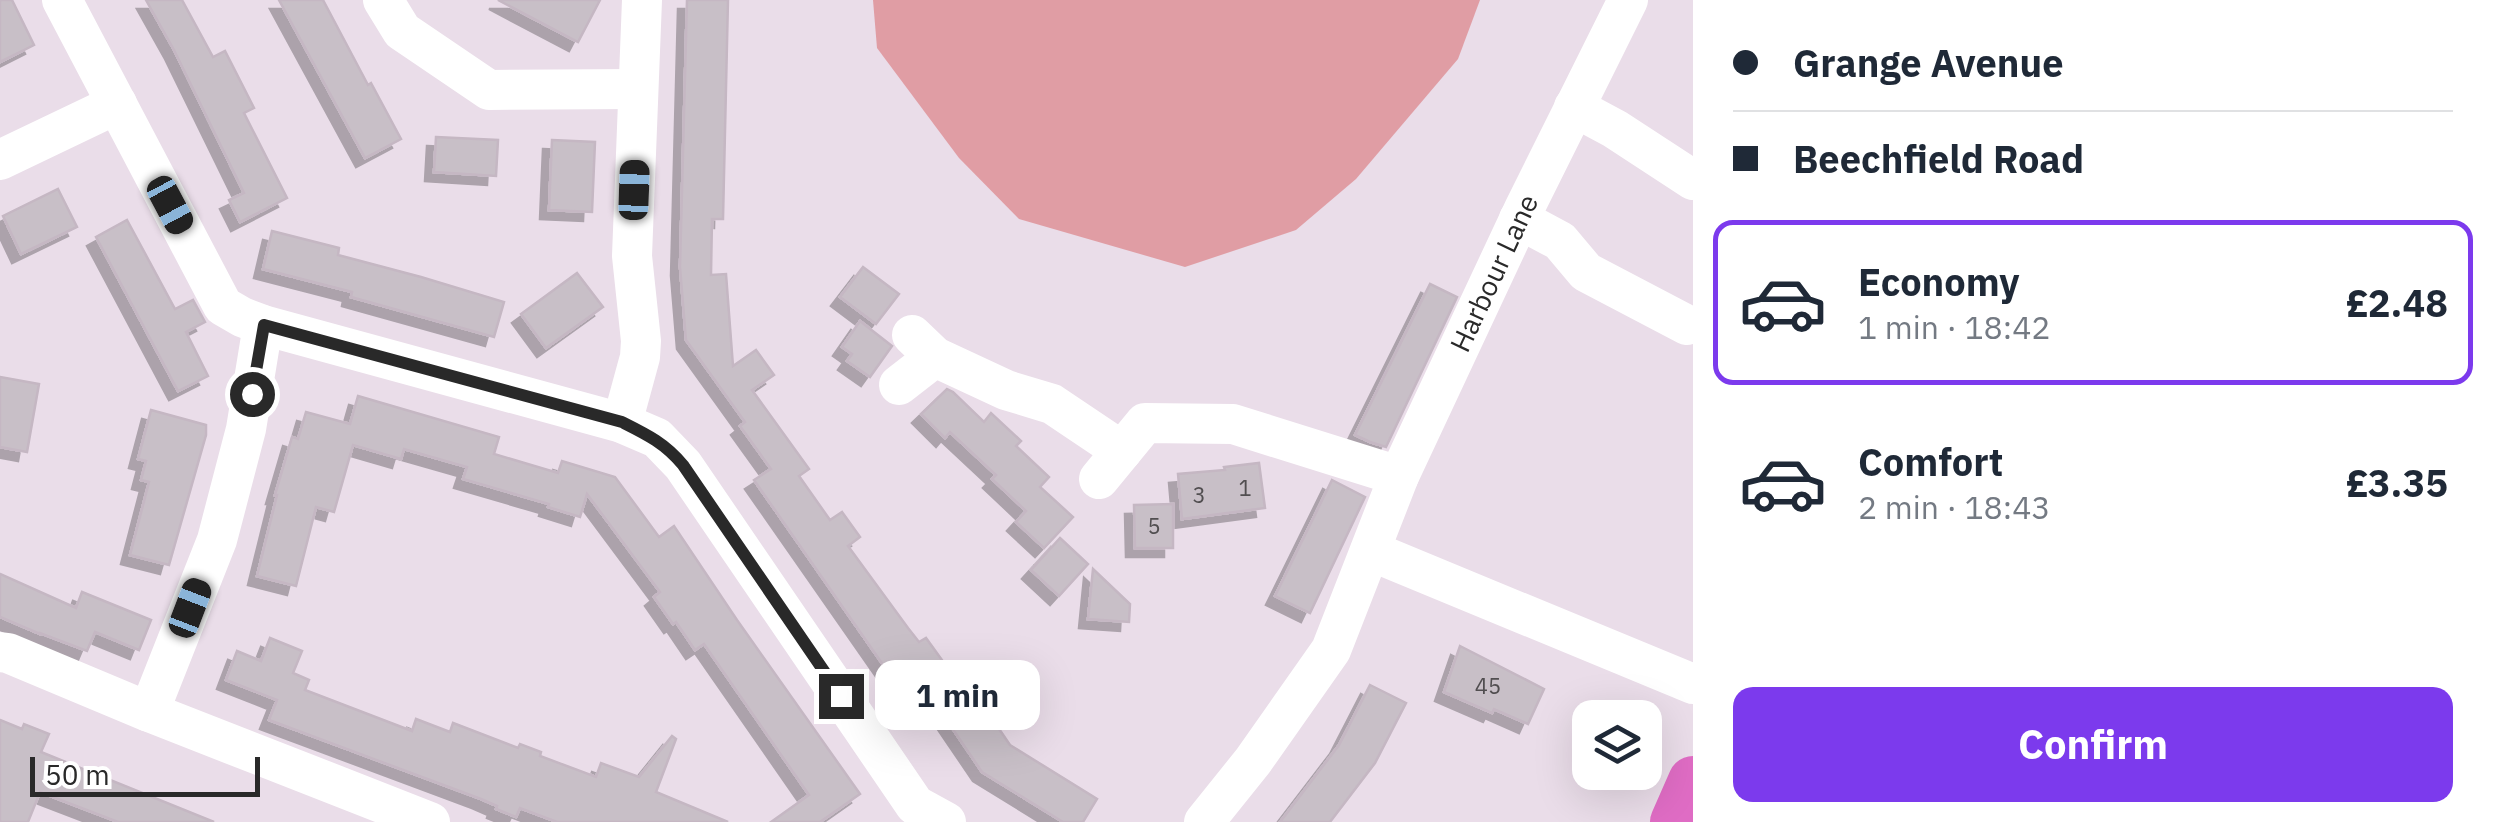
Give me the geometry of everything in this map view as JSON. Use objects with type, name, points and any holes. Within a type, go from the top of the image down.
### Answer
[{"type":"main road","points":[[1675,822],[1693,782]]},
{"type":"street","points":[[62,0],[223,306],[264,325],[622,422],[656,438],[683,465],[919,816]]},
{"type":"street","points":[[383,0],[402,31],[489,90],[636,89]]},
{"type":"street","points":[[622,422],[641,341],[632,256],[642,0]]},
{"type":"street","name":"Harbour Lane","points":[[1204,822],[1331,650],[1399,476],[1574,107],[1614,5]]},
{"type":"street","points":[[0,160],[117,104]]},
{"type":"street","points":[[1574,107],[1693,180]]},
{"type":"street","points":[[1519,219],[1560,241],[1586,272],[1687,325]]},
{"type":"street","points":[[149,712],[216,540],[246,429],[264,325]]},
{"type":"street","points":[[899,385],[923,346],[1006,390],[1052,404],[1110,465],[1145,422],[1233,424],[1399,476]]},
{"type":"street","points":[[1371,551],[1693,684]]},
{"type":"street","points":[[0,652],[430,822]]},
{"type":"shaded area","points":[[873,0],[1480,0],[1458,59],[1356,179],[1296,230],[1185,267],[1019,219],[959,158],[877,48]]},
{"type":"building","points":[[0,0],[12,0],[34,45],[0,62]]},
{"type":"building","points":[[146,0],[182,0],[213,57],[225,51],[254,108],[244,113],[287,198],[240,222],[229,200],[244,193]]},
{"type":"building","points":[[279,0],[323,0],[401,139],[365,158]]},
{"type":"building","points":[[498,0],[600,0],[578,42]]},
{"type":"building","points":[[687,0],[728,0],[723,219],[712,219],[711,275],[726,274],[733,366],[756,350],[774,375],[752,390],[809,469],[799,476],[830,520],[842,512],[860,537],[848,546],[919,642],[926,638],[970,699],[976,695],[1010,745],[1097,799],[1083,822],[1063,822],[982,772],[933,700],[916,712],[754,480],[771,469],[740,426],[745,422],[686,340],[680,267]]},
{"type":"building","points":[[436,137],[498,140],[496,176],[434,172]]},
{"type":"building","points":[[552,140],[595,142],[592,212],[549,210]]},
{"type":"building","points":[[58,189],[77,227],[21,254],[3,216]]},
{"type":"building","points":[[127,220],[175,309],[193,300],[205,322],[186,332],[208,376],[178,391],[96,237]]},
{"type":"building","points":[[272,231],[339,248],[338,255],[504,302],[494,337],[351,297],[352,292],[263,269]]},
{"type":"building","points":[[863,267],[899,294],[876,324],[840,297]]},
{"type":"building","points":[[577,273],[603,307],[546,348],[521,314]]},
{"type":"building","points":[[1430,284],[1457,297],[1386,447],[1370,442],[1355,435]]},
{"type":"building","points":[[860,321],[892,346],[870,377],[847,361],[852,354],[842,347]]},
{"type":"building","points":[[0,377],[39,384],[27,452],[0,447]]},
{"type":"building","points":[[947,389],[984,422],[991,413],[1021,441],[1016,446],[1049,477],[1040,487],[1073,517],[1044,548],[1016,522],[1026,511],[992,479],[996,475],[950,432],[945,438],[921,414]]},
{"type":"building","points":[[358,396],[499,437],[494,454],[558,473],[562,461],[615,477],[659,537],[674,526],[860,794],[820,822],[771,822],[809,795],[704,644],[695,650],[676,622],[673,624],[654,597],[660,592],[587,494],[580,517],[463,479],[467,467],[404,449],[401,459],[353,445],[334,512],[316,507],[296,586],[257,576],[292,437],[298,439],[306,412],[350,424]]},
{"type":"building","points":[[151,410],[206,425],[169,565],[130,555],[149,482],[141,480],[146,461],[138,459]]},
{"type":"building","points":[[1259,463],[1265,508],[1182,519],[1178,474]]},
{"type":"building","points":[[1332,480],[1365,497],[1310,613],[1275,596]]},
{"type":"building","points":[[1173,504],[1173,548],[1135,548],[1134,505]]},
{"type":"building","points":[[1060,538],[1088,564],[1059,596],[1031,570]]},
{"type":"building","points":[[1093,569],[1130,604],[1129,622],[1088,619]]},
{"type":"building","points":[[0,574],[76,608],[82,592],[151,620],[139,650],[95,632],[87,651],[0,617]]},
{"type":"building","points":[[270,638],[302,651],[293,673],[309,680],[305,690],[412,731],[416,719],[450,732],[453,723],[518,748],[520,744],[541,752],[540,756],[596,777],[601,763],[639,777],[672,736],[676,739],[656,792],[728,822],[557,822],[520,808],[516,817],[481,799],[269,720],[277,700],[226,680],[237,651],[261,661]]},
{"type":"building","points":[[1460,646],[1544,689],[1528,724],[1444,692]]},
{"type":"building","points":[[1370,685],[1406,703],[1375,763],[1330,822],[1280,822],[1339,745]]},
{"type":"building","points":[[0,720],[49,734],[41,752],[214,822],[118,822],[40,792],[28,822],[0,822]]},
{"type":"route","points":[[252,394],[264,325],[622,422],[656,438],[683,465],[841,696]]}]
